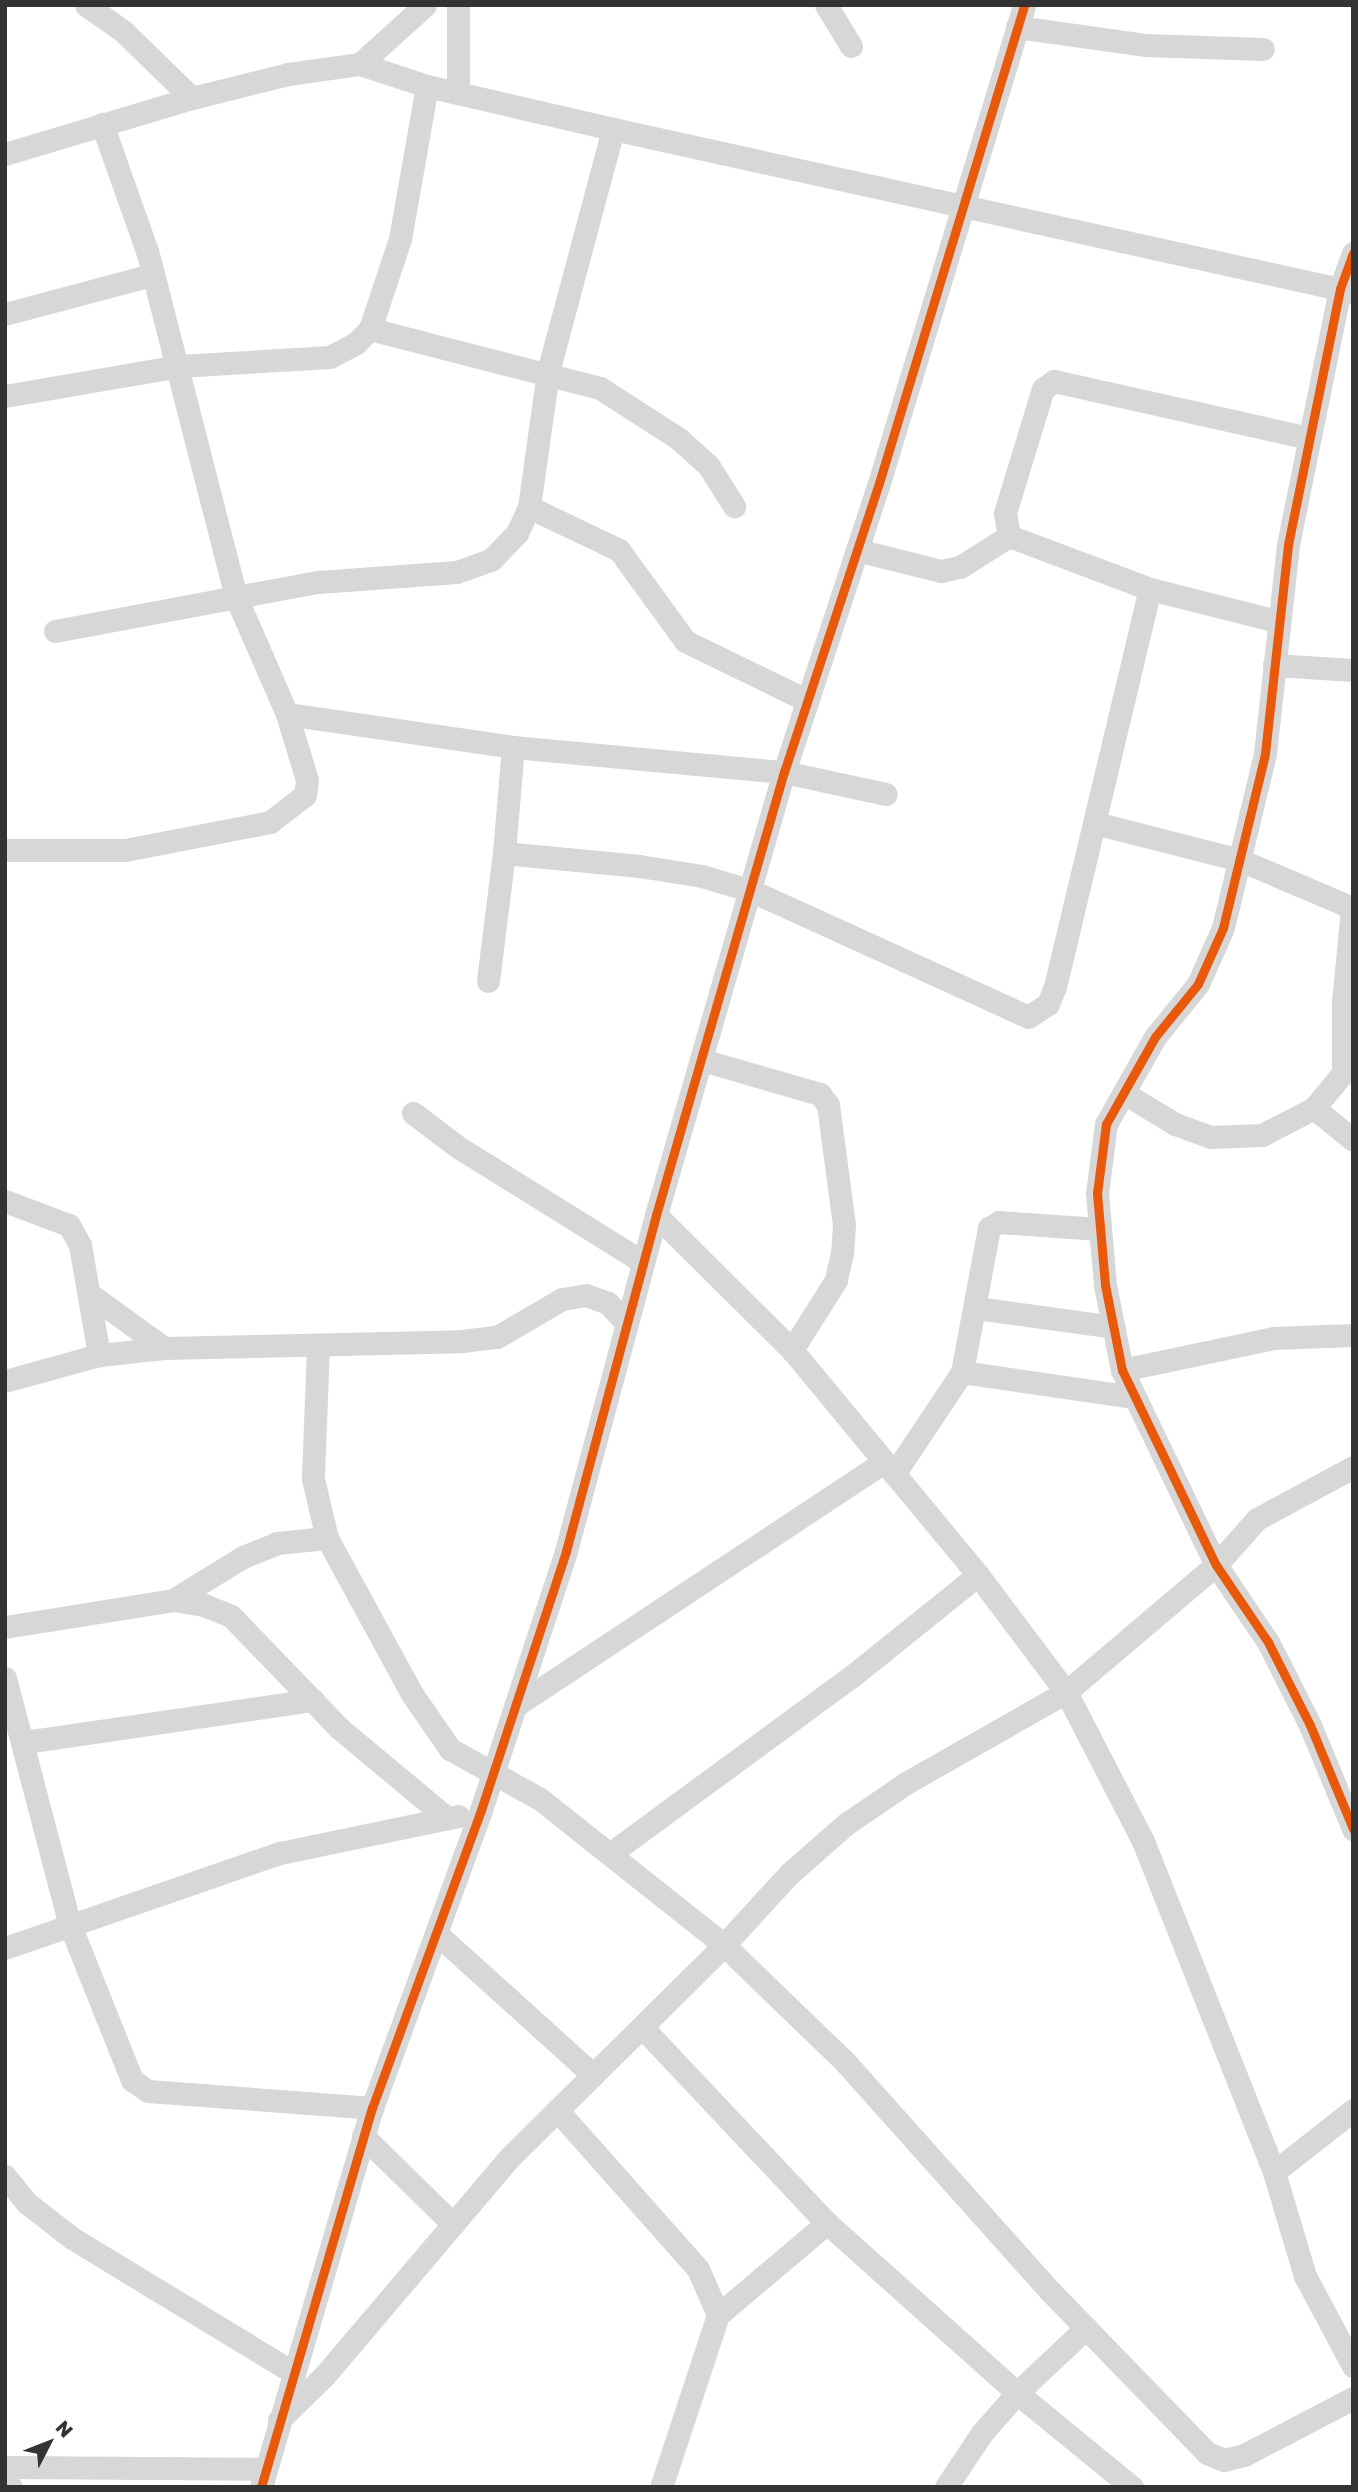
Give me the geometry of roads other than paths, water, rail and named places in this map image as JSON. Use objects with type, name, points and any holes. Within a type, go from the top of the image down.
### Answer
[{"type":"street","points":[[86,5],[123,31],[192,98]]},
{"type":"street","points":[[360,64],[425,5]]},
{"type":"street","points":[[458,5],[458,91]]},
{"type":"street","points":[[826,5],[850,46]]},
{"type":"street","points":[[5,2466],[264,2478],[291,2371],[372,2108],[481,1810],[566,1551],[656,1215],[752,891],[784,772],[965,208],[1020,16],[1145,45],[1263,49]]},
{"type":"street","points":[[5,154],[192,98],[288,74],[360,64],[427,86],[458,91],[613,129],[1346,291]]},
{"type":"street","points":[[5,396],[178,366],[330,357],[370,329],[400,239],[427,86]]},
{"type":"street","points":[[5,850],[125,849],[270,822],[305,795],[307,780],[287,714],[236,597],[178,366],[152,275],[102,124]]},
{"type":"street","points":[[55,631],[318,582],[457,572],[492,559],[517,533],[529,507],[548,372],[613,129]]},
{"type":"street","points":[[1353,253],[1346,291],[1308,438],[1277,621],[1265,754],[1223,928],[1198,984],[1155,1037],[1106,1124],[1097,1193],[1122,1370],[1216,1564],[1268,1642],[1310,1725],[1353,1829]]},
{"type":"street","points":[[5,314],[152,275]]},
{"type":"street","points":[[370,329],[548,372],[600,388],[679,439],[708,465],[734,506]]},
{"type":"street","points":[[1009,536],[1005,513],[1043,389],[1054,381],[1308,438]]},
{"type":"street","points":[[529,507],[619,550],[685,641],[806,700]]},
{"type":"street","points":[[857,550],[941,571],[960,567],[1009,536]]},
{"type":"street","points":[[1009,536],[1150,589],[1277,621]]},
{"type":"street","points":[[504,853],[639,866],[702,876],[752,891],[1028,1017],[1048,1004],[1055,987],[1150,589]]},
{"type":"street","points":[[1274,665],[1353,670]]},
{"type":"street","points":[[287,714],[513,747],[784,772],[886,794]]},
{"type":"street","points":[[488,981],[504,853],[513,747]]},
{"type":"street","points":[[1095,823],[1240,860],[1352,908],[1343,1002],[1343,1073],[1314,1108],[1262,1135],[1211,1137],[1175,1124],[1124,1093]]},
{"type":"street","points":[[702,1060],[820,1094],[828,1105],[844,1225],[842,1253],[836,1280],[792,1350]]},
{"type":"street","points":[[1314,1108],[1353,1140]]},
{"type":"street","points":[[413,1113],[458,1147],[643,1262]]},
{"type":"street","points":[[5,1200],[69,1226],[80,1245],[91,1295],[99,1355]]},
{"type":"street","points":[[656,1215],[792,1350],[978,1575],[1066,1692],[1143,1841],[1274,2172],[1305,2276],[1353,2366]]},
{"type":"street","points":[[515,1706],[889,1468],[962,1373],[989,1228],[994,1223],[1100,1229]]},
{"type":"street","points":[[91,1295],[164,1348]]},
{"type":"street","points":[[5,1381],[99,1355],[164,1348],[318,1346],[497,1336],[562,1299],[586,1296],[608,1303],[626,1323]]},
{"type":"street","points":[[976,1308],[1114,1327]]},
{"type":"street","points":[[1122,1370],[1274,1338],[1353,1335]]},
{"type":"street","points":[[318,1346],[313,1479],[327,1538],[435,1733],[465,1760],[540,1798],[724,1945],[846,2063],[1086,2328],[1207,2453],[1224,2460],[1244,2455],[1353,2398]]},
{"type":"street","points":[[962,1373],[1134,1397]]},
{"type":"street","points":[[277,2423],[326,2375],[508,2159],[724,1945],[789,1874],[846,1824],[906,1783],[1066,1692],[1216,1564],[1257,1519],[1353,1467]]},
{"type":"street","points":[[173,1600],[254,1552],[277,1543],[327,1538]]},
{"type":"street","points":[[611,1853],[851,1676],[978,1575]]},
{"type":"street","points":[[5,1626],[173,1600],[204,1605],[230,1616],[338,1728],[447,1818]]},
{"type":"street","points":[[5,1678],[25,1742],[70,1925],[132,2080],[148,2091],[372,2108]]},
{"type":"street","points":[[25,1742],[313,1700]]},
{"type":"street","points":[[5,1948],[280,1853],[481,1810]]},
{"type":"street","points":[[436,1933],[593,2075]]},
{"type":"street","points":[[642,2027],[827,2224],[1017,2393],[1132,2487]]},
{"type":"street","points":[[557,2110],[698,2269],[718,2315]]},
{"type":"street","points":[[1274,2172],[1353,2110]]},
{"type":"street","points":[[363,2136],[453,2224]]},
{"type":"street","points":[[5,2176],[27,2203],[72,2238],[291,2371]]},
{"type":"street","points":[[661,2487],[718,2315],[827,2224]]},
{"type":"street","points":[[946,2487],[982,2433],[1017,2393],[1086,2328]]},
{"type":"street","points":[[5,2481],[11,2487]]}]
